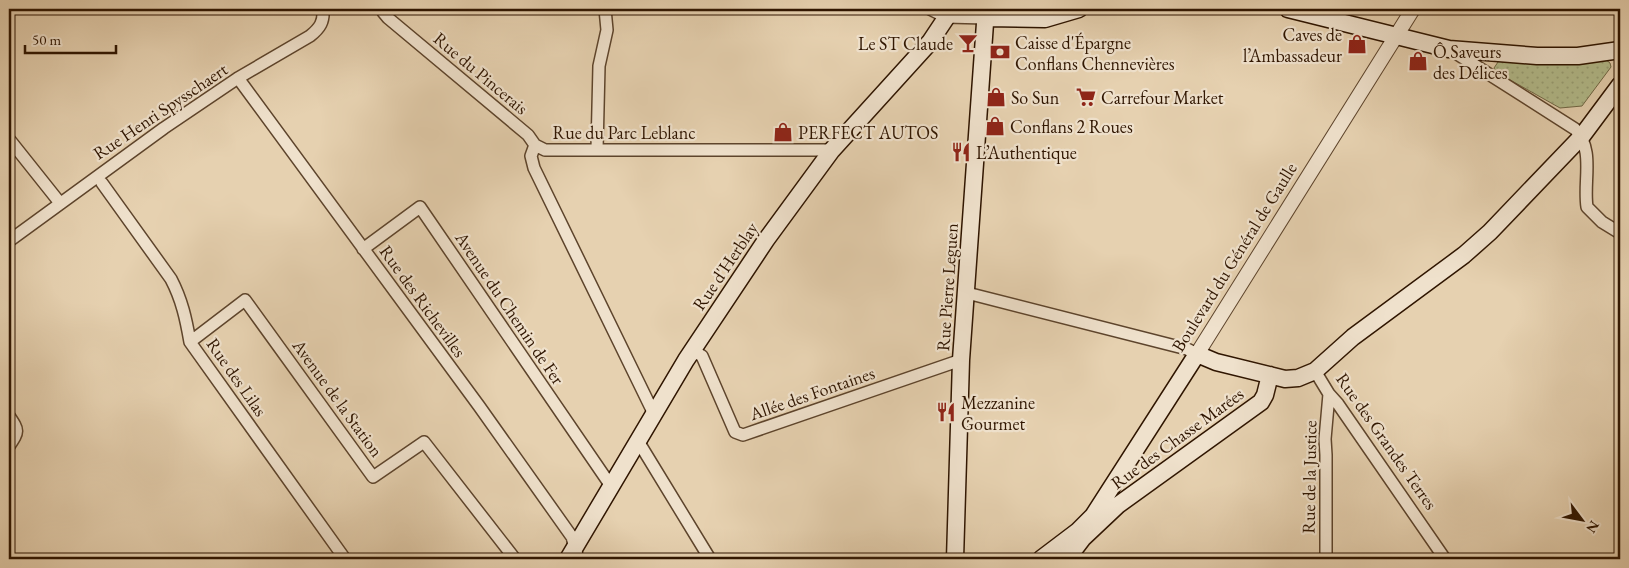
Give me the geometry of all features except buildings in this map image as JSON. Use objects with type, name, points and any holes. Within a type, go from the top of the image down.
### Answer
[{"type":"main road","points":[[986,13],[1045,19],[1079,9]]},
{"type":"main road","points":[[1288,9],[1336,14],[1396,36],[1449,49],[1537,56],[1617,55]]},
{"type":"main road","name":"Rue d'Herblay","points":[[574,555],[611,486],[692,350],[766,240],[832,150],[930,42],[949,13]]},
{"type":"main road","name":"Rue Pierre Leguen","points":[[955,559],[961,360],[986,13]]},
{"type":"main road","points":[[1315,371],[1353,337],[1464,255],[1496,226],[1582,136],[1620,85]]},
{"type":"main road","name":"Rue des Grandes Terres","points":[[1197,354],[1216,362],[1292,379],[1315,371]]},
{"type":"main road","name":"Boulevard du Général de Gaulle","points":[[1068,559],[1090,524],[1113,499],[1197,354]]},
{"type":"main road","name":"Rue des Chasse Marées","points":[[1113,499],[1261,402],[1265,395],[1270,375]]},
{"type":"main road","points":[[1041,559],[1090,524]]},
{"type":"street","name":"Rue Henri Spysschaert","points":[[9,241],[164,128],[238,78],[310,36],[319,28],[324,20],[323,9]]},
{"type":"street","name":"Rue du Pincerais","points":[[383,9],[388,18],[528,135],[535,145]]},
{"type":"street","points":[[597,149],[599,66],[607,30],[604,9]]},
{"type":"street","points":[[930,9],[949,13],[986,13]]},
{"type":"street","name":"Boulevard du Général de Gaulle","points":[[1197,354],[1413,9]]},
{"type":"street","points":[[1449,49],[1575,129],[1582,136],[1587,160],[1587,207],[1602,222],[1620,233]]},
{"type":"street","points":[[1486,73],[1492,53]]},
{"type":"street","name":"Rue des Richevilles","points":[[238,78],[572,537],[574,555]]},
{"type":"street","points":[[9,139],[60,203]]},
{"type":"street","name":"Rue du Parc Leblanc","points":[[654,414],[534,168],[531,156],[535,145],[545,150],[832,150]]},
{"type":"street","name":"Rue des Lilas","points":[[102,183],[172,279],[186,316],[190,342],[345,559]]},
{"type":"street","name":"Avenue du Chemin de Fer","points":[[363,249],[420,207],[611,486]]},
{"type":"street","name":"Rue des Grandes Terres","points":[[966,293],[1187,349],[1197,354]]},
{"type":"street","name":"Avenue de la Station","points":[[190,342],[245,300],[373,477],[424,442],[515,559]]},
{"type":"street","name":"Allée des Fontaines","points":[[692,350],[702,356],[735,432],[743,436],[961,360]]},
{"type":"street","name":"Rue des Grandes Terres","points":[[1315,371],[1329,394],[1338,404],[1445,559]]},
{"type":"street","name":"Rue de la Justice","points":[[1326,559],[1325,426],[1329,394]]},
{"type":"street","points":[[9,416],[18,428],[18,433],[9,446]]},
{"type":"street","points":[[1325,426],[1339,419],[1348,419]]},
{"type":"street","points":[[638,441],[710,559]]},
{"type":"green space","points":[[1500,59],[1605,59],[1610,63],[1611,67],[1582,106],[1560,108],[1496,72],[1494,68]]},
{"type":"place","name":"Le ST Claude","points":[[968,43]]},
{"type":"place","name":"Caves de l’Ambassadeur","points":[[1357,44]]},
{"type":"place","name":"Caisse d'Épargne Conflans Chennevières","points":[[1000,52]]},
{"type":"place","name":"Ô Saveurs des Délices","points":[[1418,61]]},
{"type":"place","name":"So Sun","points":[[996,97]]},
{"type":"place","name":"Carrefour Market","points":[[1086,97]]},
{"type":"place","name":"Conflans 2 Roues","points":[[995,126]]},
{"type":"place","name":"PERFECT AUTOS","points":[[783,132]]},
{"type":"place","name":"L’Authentique","points":[[961,152]]},
{"type":"place","name":"Mezzanine Gourmet","points":[[946,412]]}]
